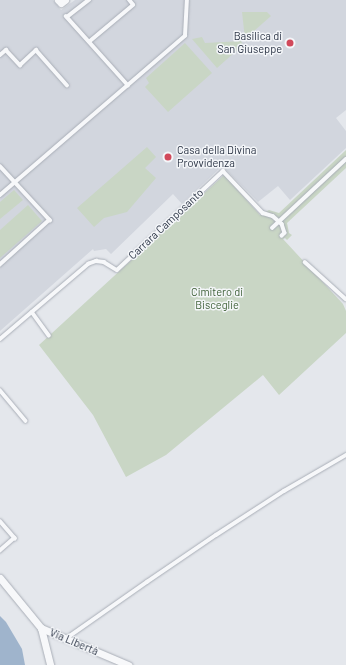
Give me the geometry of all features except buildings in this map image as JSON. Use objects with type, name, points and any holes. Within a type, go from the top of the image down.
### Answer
[{"type":"street","points":[[58,0],[61,4],[66,0]]},
{"type":"street","points":[[0,578],[41,628],[50,665]]},
{"type":"street","name":"Via Libertà","points":[[41,628],[128,665]]},
{"type":"lane","points":[[89,0],[66,16],[128,85]]},
{"type":"lane","points":[[90,41],[133,5],[129,0]]},
{"type":"lane","points":[[0,195],[185,36],[187,0]]},
{"type":"lane","points":[[0,54],[6,50],[20,65],[36,50],[67,86]]},
{"type":"lane","points":[[272,228],[346,158]]},
{"type":"lane","points":[[0,166],[50,220],[0,265]]},
{"type":"lane","name":"Carrara Camposanto","points":[[0,340],[88,264],[96,261],[104,262],[117,270],[223,171],[263,213],[273,216],[279,222]]},
{"type":"lane","points":[[279,222],[284,233],[282,236]]},
{"type":"lane","points":[[306,262],[346,299]]},
{"type":"lane","points":[[32,312],[49,335]]},
{"type":"lane","points":[[0,390],[26,421]]},
{"type":"lane","points":[[67,638],[223,531],[284,491],[346,455]]},
{"type":"lane","points":[[0,521],[15,538],[0,551]]},
{"type":"shaded area","name":"Casa della Divina Provvidenza","points":[[0,0],[53,0],[61,10],[75,0],[346,0],[346,110],[336,118],[346,131],[346,148],[290,200],[278,186],[258,202],[222,166],[182,204],[173,194],[111,254],[106,249],[94,251],[93,249],[0,331]]},
{"type":"green space","points":[[242,12],[267,12],[271,16],[245,39]]},
{"type":"green space","points":[[202,37],[205,43],[241,41],[243,45],[217,68],[192,39]]},
{"type":"green space","points":[[185,43],[212,73],[168,112],[145,87],[149,83],[146,78]]},
{"type":"green space","points":[[147,147],[156,157],[145,168],[156,178],[127,212],[104,218],[94,227],[77,208]]},
{"type":"green space","name":"Cimitero di Bisceglie","points":[[346,150],[346,168],[287,223],[289,233],[292,235],[287,240],[285,238],[283,239],[343,304],[346,311],[346,333],[279,395],[263,375],[166,455],[126,477],[93,415],[39,345],[224,175],[260,215],[269,210],[279,213]]},
{"type":"green space","points":[[14,190],[23,200],[0,219],[0,202]]},
{"type":"green space","points":[[28,205],[42,221],[0,258],[0,230]]},
{"type":"water","points":[[0,616],[6,622],[22,649],[25,665],[0,665]]},
{"type":"place","name":"Basilica di San Giuseppe","points":[[290,43]]},
{"type":"place","name":"Casa della Divina Provvidenza","points":[[168,157]]}]
